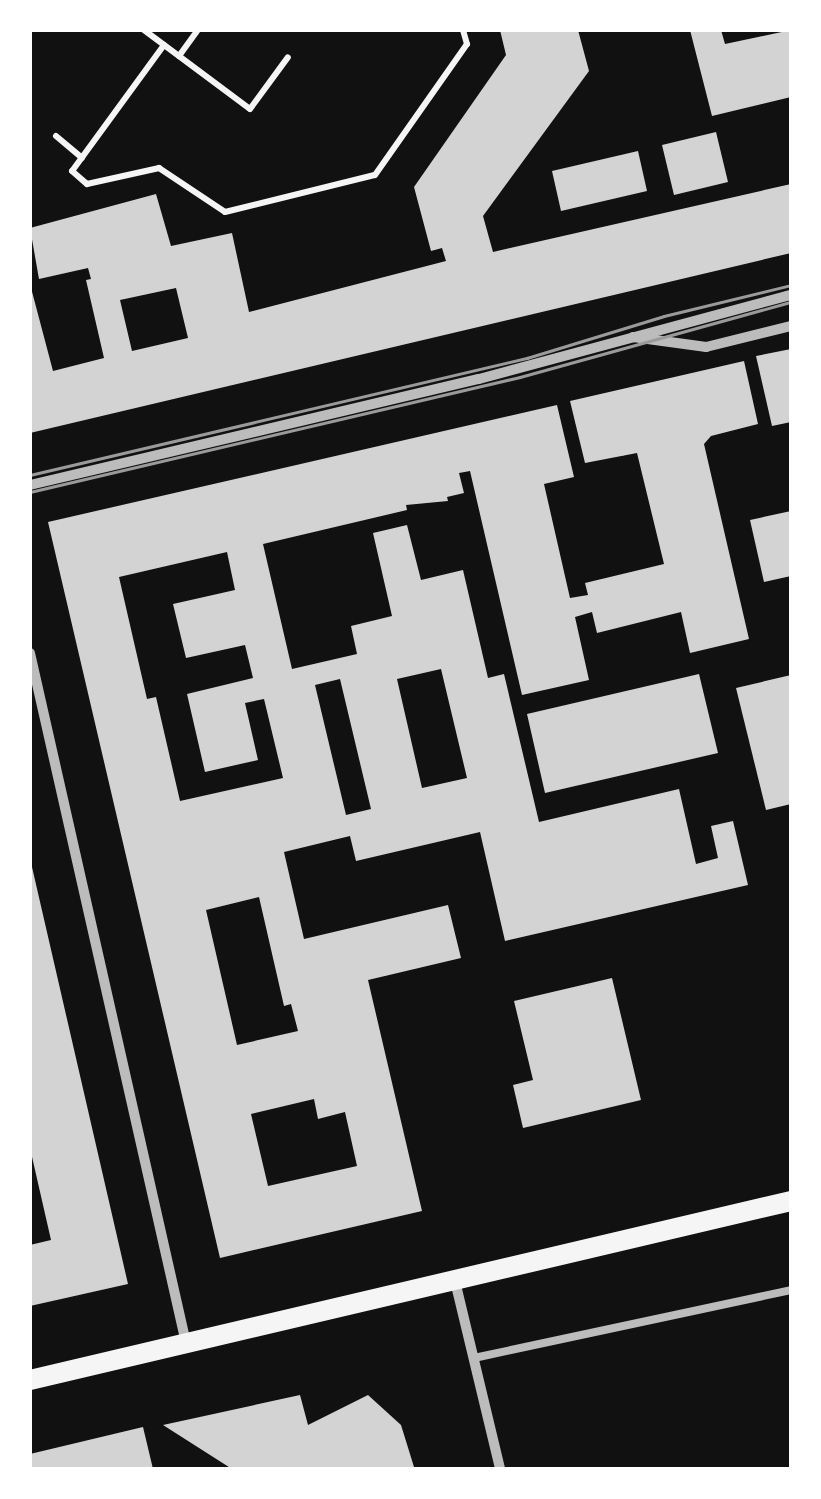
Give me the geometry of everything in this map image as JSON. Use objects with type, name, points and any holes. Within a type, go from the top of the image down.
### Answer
[{"type":"main road","points":[[30,1380],[791,1201]]},
{"type":"street","points":[[30,485],[480,379],[627,336],[791,295]]},
{"type":"street","points":[[627,336],[706,347],[791,326]]},
{"type":"street","points":[[30,653],[186,1343]]},
{"type":"street","points":[[455,1280],[500,1469]]},
{"type":"lane","points":[[474,1358],[791,1290]]},
{"type":"path","points":[[144,30],[250,108],[288,58]]},
{"type":"path","points":[[179,56],[198,30]]},
{"type":"path","points":[[164,46],[72,172],[86,184],[160,168],[226,212],[375,175],[467,44],[463,30]]},
{"type":"path","points":[[56,136],[82,158]]},
{"type":"building","points":[[500,30],[578,30],[589,71],[483,216],[493,252],[791,184],[791,253],[30,433],[30,284],[53,371],[104,358],[86,280],[91,279],[88,268],[39,279],[30,228],[156,194],[171,246],[232,233],[249,312],[446,261],[442,248],[431,251],[414,187],[506,55]],"holes":[[[176,288],[188,338],[132,351],[120,300]]]},
{"type":"building","points":[[690,30],[721,30],[725,44],[791,30],[791,97],[712,116]]},
{"type":"building","points":[[716,132],[728,182],[674,195],[662,145]]},
{"type":"building","points":[[638,151],[647,191],[561,211],[552,171]]},
{"type":"building","points":[[791,349],[791,422],[772,426],[756,356]]},
{"type":"building","points":[[744,361],[758,424],[711,436],[704,444],[749,639],[690,653],[681,612],[597,633],[592,612],[575,617],[589,680],[522,695],[470,471],[459,473],[464,493],[447,497],[448,501],[406,505],[407,510],[263,544],[292,669],[357,654],[351,626],[392,616],[373,533],[407,525],[421,580],[463,570],[488,678],[504,674],[539,822],[679,789],[696,864],[718,858],[711,826],[733,821],[748,885],[505,941],[480,832],[356,861],[350,836],[284,852],[304,939],[448,905],[461,958],[368,980],[422,1211],[220,1258],[48,522],[557,405],[574,477],[544,484],[570,598],[588,595],[585,583],[664,564],[637,453],[585,463],[570,401]],"holes":[[[227,552],[235,590],[173,604],[186,658],[245,645],[253,678],[187,694],[205,772],[258,760],[245,703],[264,699],[283,778],[180,801],[156,697],[147,699],[119,577]],[[441,669],[467,778],[422,788],[397,679]],[[340,679],[371,809],[346,815],[315,685]],[[259,897],[284,1006],[291,1004],[298,1031],[237,1045],[206,910]],[[314,1099],[318,1119],[345,1112],[357,1166],[268,1186],[251,1114]]]},
{"type":"building","points":[[791,511],[791,576],[764,582],[750,520]]},
{"type":"building","points":[[699,674],[718,753],[545,793],[527,714]]},
{"type":"building","points":[[791,675],[791,804],[766,810],[736,688]]},
{"type":"building","points":[[32,867],[128,1284],[30,1306],[30,1245],[51,1240],[30,1148]]},
{"type":"building","points":[[612,978],[641,1100],[523,1128],[513,1085],[533,1080],[514,1001]]},
{"type":"building","points":[[300,1395],[308,1425],[368,1395],[401,1425],[414,1467],[232,1469],[163,1425]]},
{"type":"building","points":[[143,1427],[153,1469],[30,1469],[30,1454]]},
{"type":"tram line","points":[[30,475],[527,358],[664,316],[791,285]]},
{"type":"tram line","points":[[30,492],[520,377],[791,302]]}]
